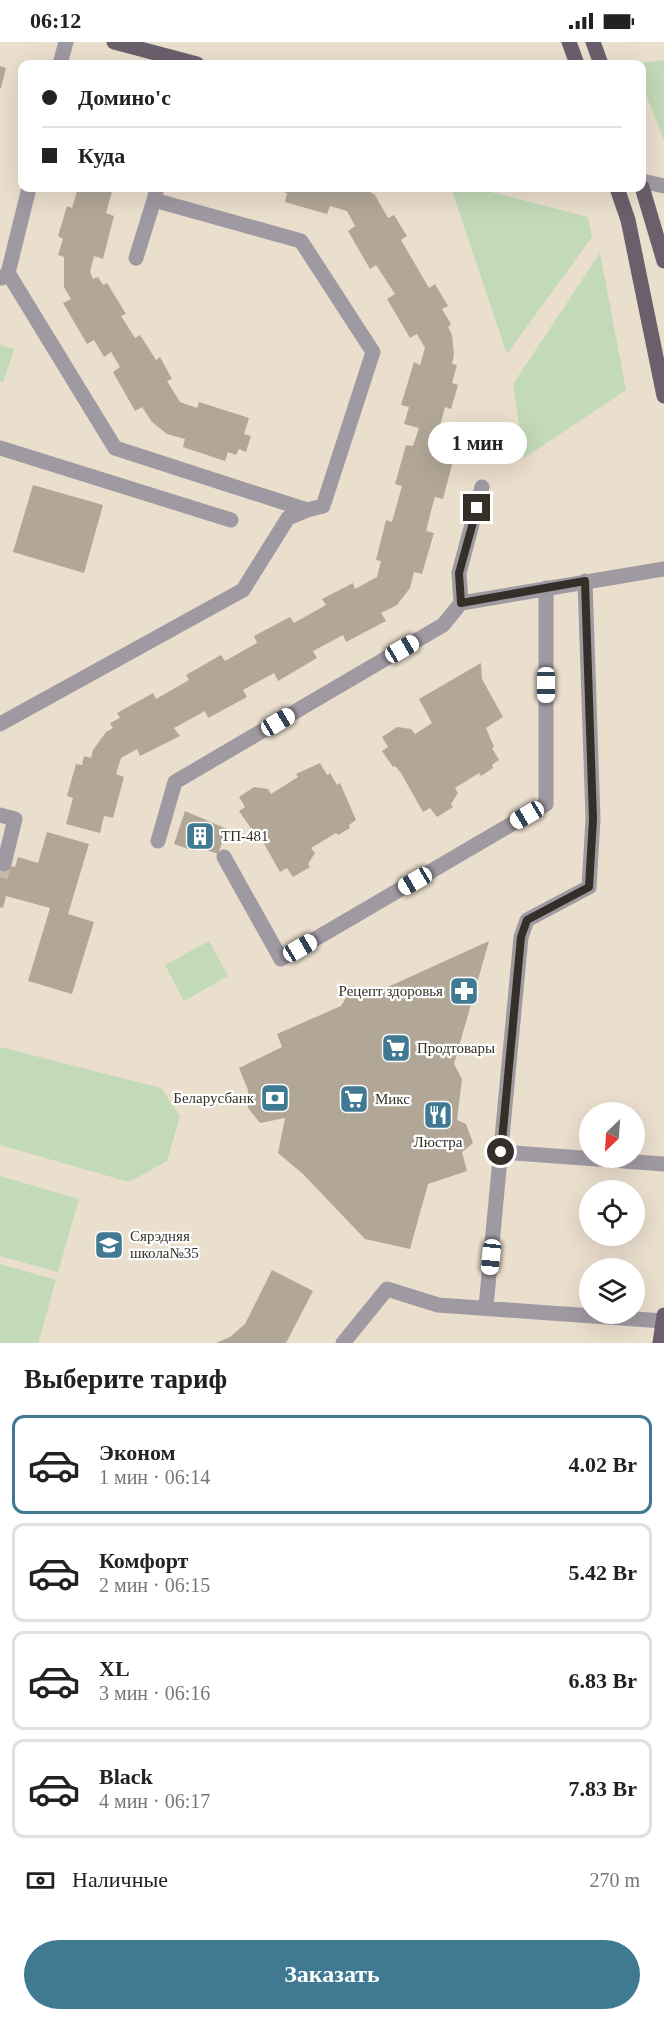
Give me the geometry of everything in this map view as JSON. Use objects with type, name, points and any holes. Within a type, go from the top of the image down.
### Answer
[{"type":"main road","points":[[114,42],[182,60]]},
{"type":"main road","points":[[569,42],[575,60]]},
{"type":"main road","points":[[593,42],[600,60]]},
{"type":"main road","points":[[618,192],[628,220],[664,396]]},
{"type":"main road","points":[[643,192],[664,261]]},
{"type":"main road","points":[[660,1343],[664,1318]]},
{"type":"street","points":[[61,60],[66,42]]},
{"type":"street","points":[[646,182],[664,186]]},
{"type":"street","points":[[28,192],[4,276],[115,448],[307,510]]},
{"type":"street","points":[[0,724],[243,590],[288,518],[322,506],[373,352],[301,241],[155,194],[136,258]]},
{"type":"street","points":[[0,448],[231,520]]},
{"type":"street","points":[[461,603],[459,573],[482,487]]},
{"type":"street","points":[[158,841],[175,782],[443,625],[461,603],[585,581],[664,570]]},
{"type":"street","points":[[486,1307],[521,937],[527,920],[589,887],[593,819],[585,581]]},
{"type":"street","points":[[224,857],[281,959],[546,804],[546,588]]},
{"type":"street","points":[[0,815],[15,819],[4,864]]},
{"type":"street","points":[[501,1152],[664,1164]]},
{"type":"street","points":[[343,1343],[387,1289],[438,1305],[664,1318]]},
{"type":"green space","points":[[664,60],[664,140],[646,95],[646,62]]},
{"type":"green space","points":[[452,192],[491,192],[588,217],[592,237],[507,354]]},
{"type":"green space","points":[[600,253],[626,390],[524,458],[513,384]]},
{"type":"green space","points":[[0,345],[14,349],[3,383],[0,382]]},
{"type":"green space","points":[[209,941],[228,976],[184,1001],[165,965]]},
{"type":"green space","points":[[0,1047],[161,1088],[180,1116],[167,1161],[129,1182],[0,1145]]},
{"type":"green space","points":[[0,1176],[79,1199],[58,1272],[0,1256]]},
{"type":"green space","points":[[0,1264],[56,1280],[38,1343],[0,1343]]},
{"type":"building","points":[[0,66],[6,68],[1,88],[0,88]]},
{"type":"building","points":[[77,192],[112,192],[106,213],[114,216],[103,259],[94,256],[90,272],[93,279],[98,277],[103,285],[107,283],[126,314],[121,316],[135,338],[140,335],[156,360],[160,357],[172,379],[167,381],[180,402],[197,408],[199,402],[249,418],[244,434],[251,436],[246,452],[239,449],[236,455],[228,452],[225,461],[183,447],[185,439],[167,434],[152,422],[142,407],[135,411],[113,372],[120,367],[111,352],[104,357],[94,340],[87,344],[63,303],[71,299],[64,287],[64,257],[58,255],[63,239],[58,236],[67,206],[72,208]]},
{"type":"building","points":[[283,192],[370,192],[375,195],[388,218],[394,215],[407,236],[401,240],[429,288],[435,284],[448,306],[442,309],[451,324],[448,327],[452,335],[454,355],[452,364],[457,365],[452,383],[458,385],[451,409],[445,407],[438,433],[452,437],[447,455],[454,457],[443,499],[435,497],[431,511],[426,531],[434,533],[422,574],[414,572],[410,588],[397,605],[381,613],[386,621],[346,642],[343,635],[313,651],[317,658],[278,681],[274,673],[243,690],[247,697],[208,718],[205,711],[174,728],[180,736],[140,756],[137,749],[121,758],[116,774],[124,777],[113,818],[104,816],[100,833],[66,824],[73,798],[67,796],[76,764],[82,765],[84,756],[91,758],[93,750],[106,732],[113,728],[110,723],[120,718],[117,713],[153,693],[156,699],[189,680],[186,675],[221,655],[225,661],[257,643],[254,636],[290,617],[294,623],[326,605],[322,599],[353,583],[355,589],[377,577],[381,561],[376,560],[386,520],[392,522],[402,486],[395,484],[406,445],[413,446],[419,428],[404,424],[409,407],[401,405],[414,362],[420,365],[425,348],[417,334],[410,338],[387,299],[395,294],[376,265],[370,269],[348,231],[355,226],[347,211],[330,206],[327,214],[285,202],[287,193]]},
{"type":"building","points":[[33,485],[103,505],[84,573],[13,552]]},
{"type":"building","points":[[481,663],[482,679],[503,717],[486,728],[494,747],[492,748],[499,760],[492,765],[493,768],[481,776],[479,773],[455,788],[458,793],[451,804],[453,807],[437,817],[430,808],[423,812],[401,773],[395,766],[393,767],[382,751],[388,747],[382,737],[397,727],[411,729],[415,734],[432,723],[419,699]]},
{"type":"building","points":[[320,763],[337,785],[340,783],[356,820],[349,825],[350,828],[338,835],[336,833],[311,848],[315,853],[308,864],[310,867],[293,877],[287,868],[280,872],[258,833],[250,827],[239,811],[245,807],[239,797],[254,787],[268,789],[271,794],[298,777],[296,774]]},
{"type":"building","name":"ТП-481","points":[[185,811],[227,829],[218,854],[196,846],[194,851],[174,844]]},
{"type":"building","points":[[47,832],[89,844],[68,914],[94,922],[72,994],[28,981],[50,908],[6,896],[3,908],[0,907],[0,863],[15,867],[18,857],[38,863]]},
{"type":"building","name":"Микс","points":[[489,941],[454,1064],[462,1079],[457,1120],[466,1124],[473,1143],[462,1152],[467,1171],[428,1184],[410,1249],[365,1239],[303,1174],[278,1153],[285,1118],[260,1123],[248,1108],[248,1090],[239,1068],[282,1047],[277,1034],[341,1006],[353,986],[377,992]]},
{"type":"building","points":[[272,1270],[313,1291],[286,1343],[216,1343],[230,1337],[245,1324]]},
{"type":"tunnel","points":[[0,877],[4,864]]},
{"type":"place","name":"ТП-481","points":[[200,836]]},
{"type":"place","name":"Рецепт здоровья","points":[[464,991]]},
{"type":"place","name":"Продтовары","points":[[396,1048]]},
{"type":"place","name":"Беларусбанк","points":[[275,1098]]},
{"type":"place","name":"Микс","points":[[354,1099]]},
{"type":"place","name":"Люстра","points":[[438,1115]]},
{"type":"place","name":"Сярэдняя школа№35","points":[[109,1245]]},
{"type":"route","points":[[477,508],[459,573],[461,603],[585,581],[593,819],[589,887],[527,920],[521,937],[501,1152]]}]
